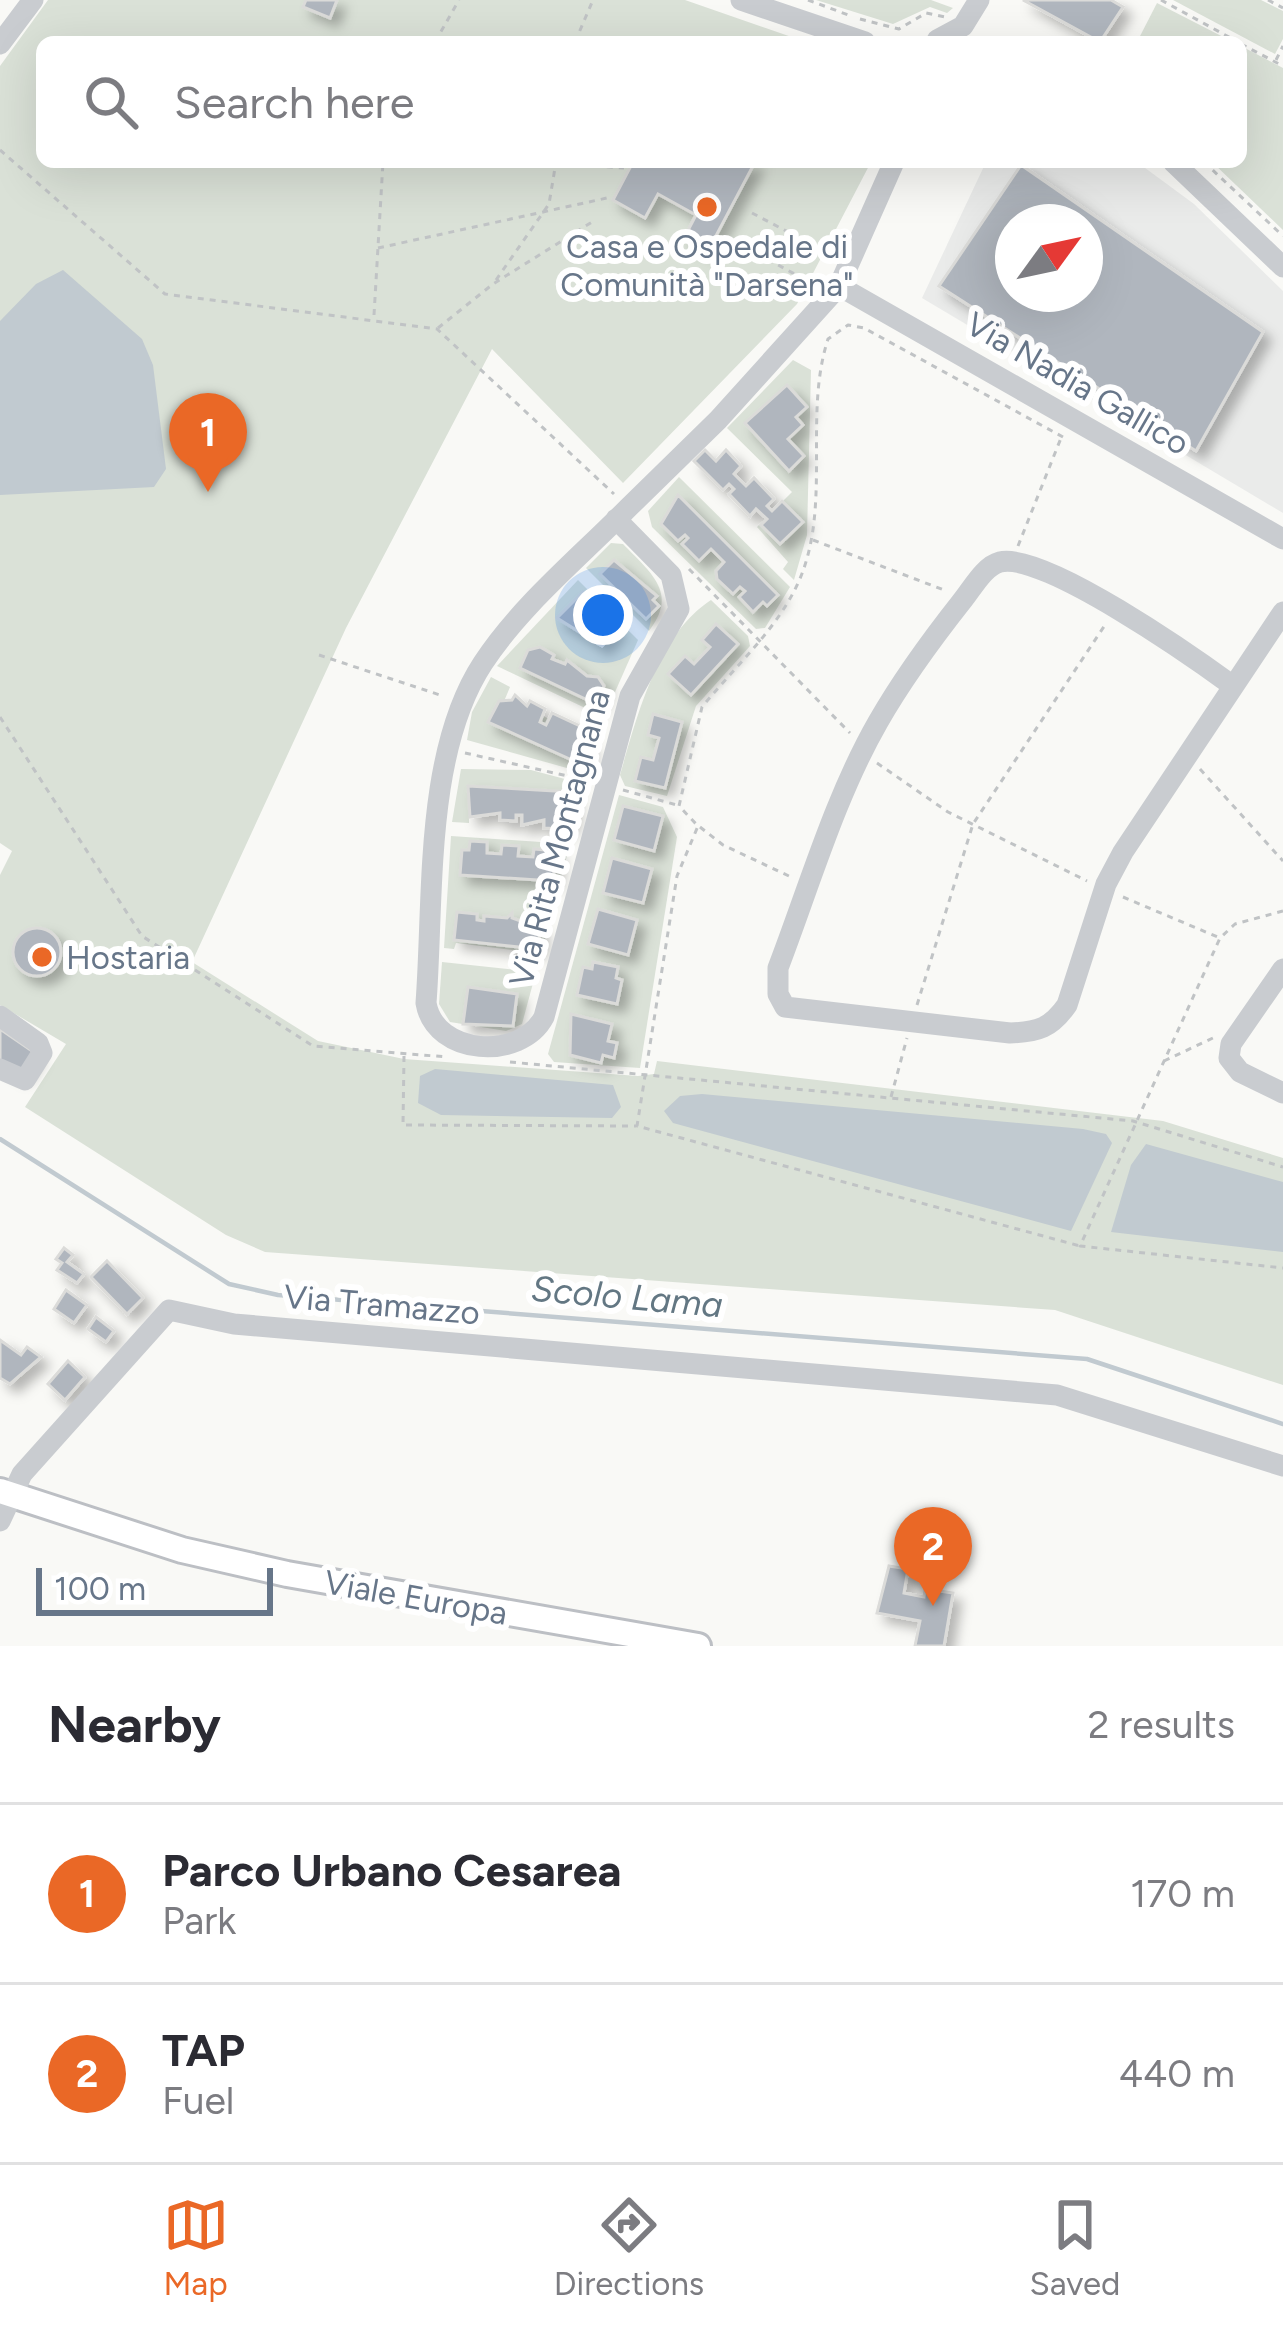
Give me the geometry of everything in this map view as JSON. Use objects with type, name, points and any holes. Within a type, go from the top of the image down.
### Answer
[{"type":"main road","name":"Viale Europa","points":[[6,1494],[182,1550],[287,1574],[698,1646]]},
{"type":"street","points":[[0,44],[33,0]]},
{"type":"street","points":[[741,0],[874,36]]},
{"type":"street","points":[[951,36],[979,0]]},
{"type":"street","name":"Via Rita Montagnana","points":[[619,511],[670,575],[679,609],[630,696],[544,1017],[532,1036],[516,1043],[461,1043],[437,1030],[426,1003],[446,751],[485,660],[619,511],[718,420],[828,286],[891,168]]},
{"type":"street","points":[[1179,168],[1283,267]]},
{"type":"street","name":"Via Nadia Gallico","points":[[828,286],[1283,539]]},
{"type":"street","points":[[1233,686],[1164,636],[1116,609],[1012,563],[1000,562],[985,571],[864,749],[778,968],[778,994],[785,1007],[1037,1032],[1056,1021],[1067,1005],[1105,889],[1187,754],[1233,686],[1283,612]]},
{"type":"street","points":[[1283,969],[1244,1023],[1229,1058],[1240,1072],[1283,1093]]},
{"type":"street","points":[[0,1016],[38,1042],[42,1053],[25,1080],[0,1069]]},
{"type":"street","name":"Via Tramazzo","points":[[0,1521],[6,1494],[22,1474],[170,1310],[234,1324],[1057,1395],[1283,1466]]},
{"type":"path","points":[[439,36],[459,0]]},
{"type":"path","points":[[578,36],[593,0]]},
{"type":"path","points":[[808,0],[877,36]]},
{"type":"path","points":[[1161,0],[1227,36]]},
{"type":"path","points":[[1268,0],[1283,8]]},
{"type":"path","points":[[885,36],[926,13],[947,36]]},
{"type":"path","points":[[1275,62],[1283,46]]},
{"type":"path","points":[[1247,47],[1283,66]]},
{"type":"path","points":[[0,149],[165,294],[374,317],[437,329],[619,511]]},
{"type":"path","points":[[374,317],[382,168]]},
{"type":"path","points":[[493,284],[544,212],[555,168]]},
{"type":"path","points":[[1210,168],[1283,236]]},
{"type":"path","points":[[377,248],[607,198]]},
{"type":"path","points":[[752,213],[834,256]]},
{"type":"path","points":[[437,329],[493,284],[592,222]]},
{"type":"path","points":[[736,242],[828,286]]},
{"type":"path","points":[[679,806],[702,707],[791,596],[811,539],[823,354],[834,331],[864,328],[1081,446]]},
{"type":"path","points":[[1012,563],[1062,436]]},
{"type":"path","points":[[811,539],[964,598]]},
{"type":"path","points":[[677,557],[864,749],[912,790],[1105,889],[1220,938]]},
{"type":"path","points":[[891,1097],[973,824],[1116,609]]},
{"type":"path","points":[[319,655],[446,698]]},
{"type":"path","points":[[0,717],[142,936],[314,1046],[450,1058]]},
{"type":"path","points":[[458,752],[594,782]]},
{"type":"path","points":[[1187,754],[1282,856]]},
{"type":"path","points":[[615,788],[679,806],[724,845],[810,886]]},
{"type":"path","points":[[637,1126],[677,876],[698,826]]},
{"type":"path","points":[[1081,1246],[1133,1121],[1220,938],[1235,924],[1283,911]]},
{"type":"path","points":[[1161,1062],[1244,1023]]},
{"type":"path","points":[[404,1054],[404,1125],[637,1126],[1081,1246],[1283,1268]]},
{"type":"path","points":[[496,1061],[1133,1121],[1283,1167]]},
{"type":"shaded area","points":[[48,0],[685,0],[789,36],[36,36],[36,168],[868,168],[797,304],[623,483],[492,349],[346,628],[192,962],[318,1041],[404,1059],[638,1076],[654,1074],[657,1061],[1163,1121],[1283,1158],[1283,1385],[1055,1310],[265,1252],[226,1235],[25,1107],[66,1044],[0,1005],[0,875],[12,851],[0,843],[0,66]]},
{"type":"shaded area","points":[[816,0],[931,0],[953,8],[947,13],[930,7],[893,24]]},
{"type":"shaded area","points":[[1173,0],[1261,0],[1283,11],[1283,39],[1275,54]]},
{"type":"shaded area","points":[[1157,3],[1221,36],[1140,36]]},
{"type":"shaded area","points":[[1247,49],[1283,68],[1283,230],[1218,168],[1247,168]]},
{"type":"shaded area","points":[[983,168],[1145,168],[1194,204],[1283,291],[1283,513],[922,298]]},
{"type":"shaded area","points":[[63,270],[142,339],[153,365],[166,469],[154,487],[0,495],[0,321],[36,284]]},
{"type":"shaded area","points":[[793,360],[811,370],[807,535],[794,580],[783,569],[788,562],[757,527],[792,492],[727,428]]},
{"type":"shaded area","points":[[679,477],[790,587],[765,628],[756,629],[652,527],[648,511]]},
{"type":"shaded area","points":[[611,543],[623,544],[658,584],[662,605],[649,631],[586,568]]},
{"type":"shaded area","points":[[578,580],[638,640],[604,717],[497,666]]},
{"type":"shaded area","points":[[711,600],[748,636],[750,646],[696,706],[667,796],[625,786],[620,775],[663,655],[692,615]]},
{"type":"shaded area","points":[[491,677],[510,687],[505,699],[583,734],[588,723],[600,729],[588,769],[581,772],[467,740],[472,712]]},
{"type":"shaded area","points":[[461,769],[531,770],[580,783],[584,790],[573,831],[565,829],[571,821],[571,792],[469,786],[469,823],[452,822]]},
{"type":"shaded area","points":[[619,795],[663,807],[677,837],[640,1068],[554,1062],[548,1054]]},
{"type":"shaded area","points":[[451,836],[570,844],[540,960],[527,957],[528,952],[456,943],[454,949],[444,948]]},
{"type":"shaded area","points":[[442,962],[536,972],[522,1024],[506,1031],[450,1022],[439,1004]]},
{"type":"shaded area","points":[[435,1069],[613,1085],[621,1107],[612,1118],[441,1115],[418,1103],[420,1076]]},
{"type":"shaded area","points":[[702,1094],[1083,1129],[1106,1134],[1112,1143],[1071,1231],[673,1123],[664,1111],[680,1096]]},
{"type":"shaded area","points":[[1146,1144],[1283,1182],[1283,1252],[1111,1232],[1131,1165]]},
{"type":"building","points":[[306,0],[337,0],[330,18],[303,7]]},
{"type":"building","points":[[1023,0],[1111,0],[1123,7],[1104,36],[1089,36]]},
{"type":"building","name":"Casa e Ospedale di Comunità \"Darsena\"","points":[[630,168],[752,168],[708,251],[684,238],[696,215],[658,194],[645,218],[613,200]]},
{"type":"building","points":[[1019,168],[1025,168],[1078,204],[995,204],[995,312],[1103,312],[1103,222],[1263,332],[1196,451],[939,286]]},
{"type":"building","points":[[787,385],[807,407],[796,417],[803,425],[788,439],[804,456],[789,471],[745,423]]},
{"type":"building","points":[[705,450],[716,461],[726,450],[741,466],[734,474],[746,486],[754,478],[774,499],[767,506],[772,511],[782,501],[803,522],[780,544],[761,525],[767,519],[756,509],[750,516],[729,494],[734,489],[729,484],[723,490],[694,461]]},
{"type":"building","points":[[678,495],[778,595],[767,606],[763,602],[753,612],[739,597],[745,591],[740,587],[733,594],[717,579],[716,571],[724,562],[711,549],[699,561],[682,544],[688,538],[685,535],[678,541],[661,524]]},
{"type":"building","points":[[614,560],[657,596],[653,600],[659,606],[646,619],[600,574]]},
{"type":"building","points":[[583,592],[604,615],[601,618],[618,628],[602,646],[557,618]]},
{"type":"building","points":[[716,624],[738,644],[691,695],[668,674],[685,656],[694,664],[710,647],[702,640]]},
{"type":"building","points":[[540,647],[554,655],[552,659],[565,664],[567,660],[587,676],[598,677],[604,686],[596,704],[520,668],[528,650]]},
{"type":"building","points":[[515,695],[527,706],[530,701],[545,709],[540,722],[546,725],[552,713],[582,727],[583,742],[589,746],[583,765],[488,722],[499,701],[512,700]]},
{"type":"building","points":[[653,714],[682,722],[665,788],[635,781],[641,757],[653,760],[659,738],[648,735]]},
{"type":"building","points":[[468,786],[572,792],[571,822],[565,822],[565,829],[544,828],[544,820],[522,825],[522,815],[516,815],[516,821],[500,820],[500,813],[470,817]]},
{"type":"building","points":[[623,806],[663,816],[654,851],[614,840]]},
{"type":"building","points":[[470,841],[487,842],[487,853],[501,854],[502,845],[519,846],[518,856],[533,857],[534,849],[556,851],[553,881],[460,875],[462,850],[469,850]]},
{"type":"building","points":[[612,858],[652,869],[643,903],[603,893]]},
{"type":"building","points":[[598,909],[637,920],[628,955],[588,944]]},
{"type":"building","points":[[457,912],[477,914],[477,920],[484,921],[484,916],[507,918],[512,913],[512,918],[540,928],[538,949],[454,940]]},
{"type":"building","points":[[37,928],[54,935],[61,952],[54,969],[37,976],[20,969],[13,952],[20,935]]},
{"type":"building","points":[[593,962],[618,967],[616,978],[622,980],[617,1004],[577,995],[583,967],[592,969]]},
{"type":"building","points":[[468,987],[517,994],[513,1026],[463,1024]]},
{"type":"building","points":[[571,1014],[612,1024],[608,1041],[617,1043],[614,1058],[603,1055],[601,1063],[570,1055]]},
{"type":"building","points":[[0,1029],[35,1053],[21,1074],[0,1061]]},
{"type":"building","points":[[64,1248],[73,1255],[67,1262],[84,1274],[77,1283],[57,1270],[62,1263],[56,1259]]},
{"type":"building","points":[[107,1261],[143,1298],[127,1314],[91,1277]]},
{"type":"building","points":[[66,1290],[87,1305],[74,1323],[54,1309]]},
{"type":"building","points":[[96,1317],[114,1331],[106,1342],[88,1329]]},
{"type":"building","points":[[0,1340],[21,1355],[27,1347],[41,1357],[10,1384],[0,1378]]},
{"type":"building","points":[[68,1361],[85,1377],[65,1400],[48,1384]]},
{"type":"building","points":[[889,1566],[908,1569],[904,1593],[924,1597],[925,1589],[953,1593],[944,1646],[915,1646],[920,1621],[877,1613]]},
{"type":"waterway","name":"Scolo Lama","points":[[0,1139],[229,1284],[278,1295],[1087,1359],[1283,1424]]},
{"type":"place","name":"Casa e Ospedale di Comunità \"Darsena\"","points":[[707,207]]},
{"type":"place","name":"Parco Urbano Cesarea","points":[[208,492]]},
{"type":"place","name":"Hostaria","points":[[42,957]]},
{"type":"place","name":"TAP","points":[[933,1606]]}]
